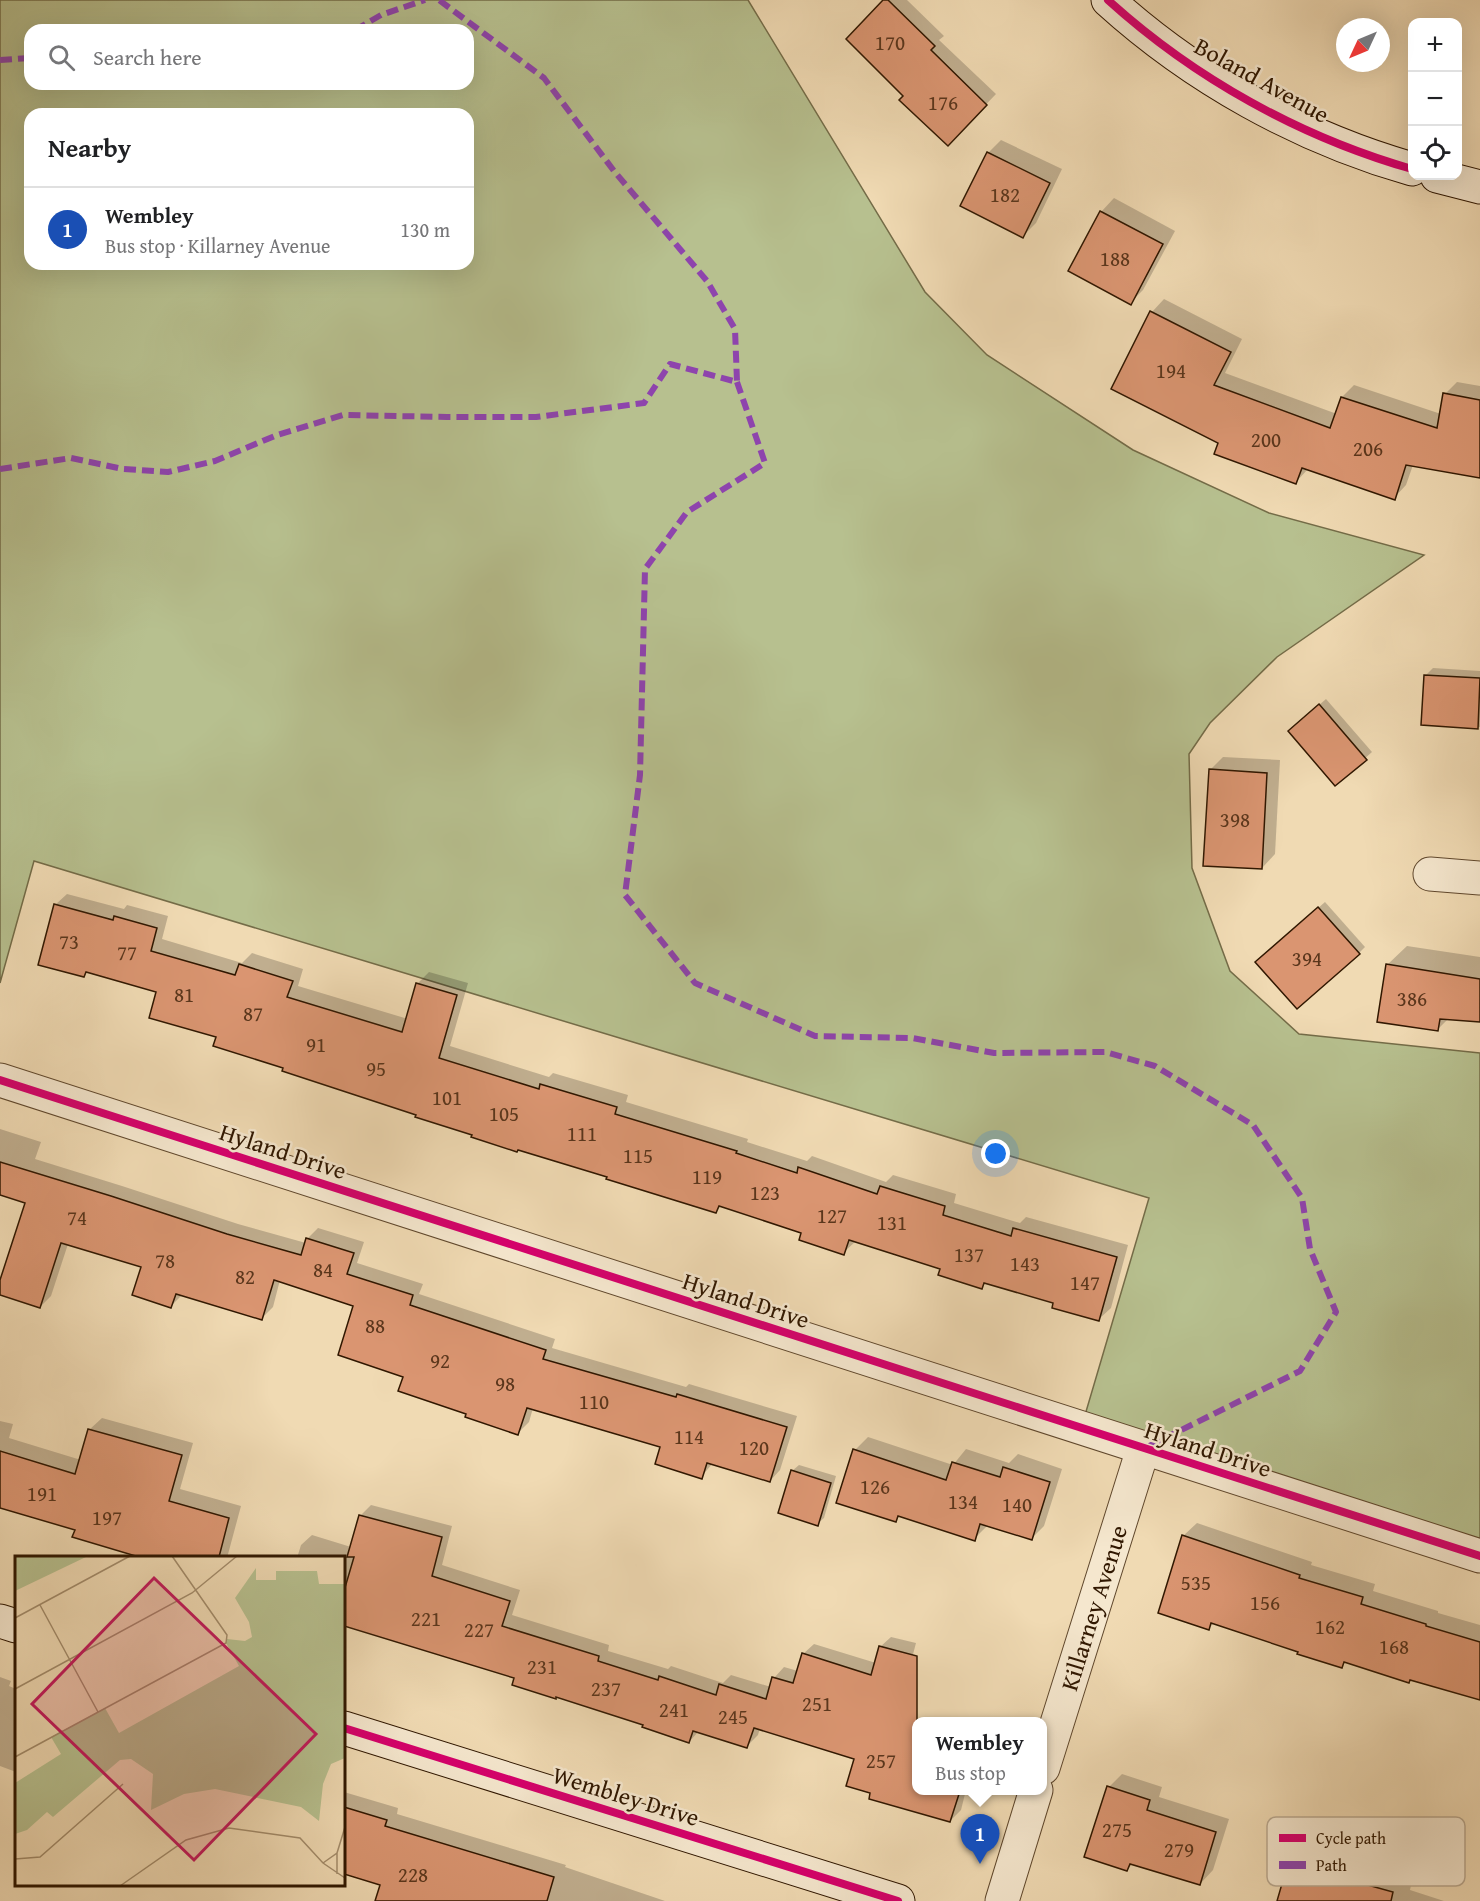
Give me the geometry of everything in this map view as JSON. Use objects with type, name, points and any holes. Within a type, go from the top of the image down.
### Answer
[{"type":"street","name":"Boland Avenue","points":[[1108,0],[1174,54],[1221,85],[1277,116],[1332,140],[1408,167]]},
{"type":"street","points":[[1453,180],[1480,187]]},
{"type":"street","points":[[1430,874],[1480,878]]},
{"type":"street","name":"Hyland Drive","points":[[0,1080],[1480,1556]]},
{"type":"street","name":"Killarney Avenue","points":[[1047,1755],[1143,1449]]},
{"type":"street","points":[[0,1621],[15,1626]]},
{"type":"street","name":"Wembley Drive","points":[[345,1728],[898,1901]]},
{"type":"street","points":[[1002,1901],[1035,1795]]},
{"type":"green space","points":[[0,0],[748,0],[925,292],[987,355],[1133,450],[1269,513],[1424,555],[1277,657],[1210,723],[1189,754],[1192,868],[1230,971],[1299,1034],[1480,1053],[1480,1559],[1080,1432],[1149,1198],[34,861],[0,983]]},
{"type":"building","points":[[883,0],[888,0],[935,46],[931,50],[987,105],[948,146],[899,100],[903,96],[846,39]]},
{"type":"building","points":[[987,152],[1050,183],[1023,238],[960,206]]},
{"type":"building","points":[[1100,211],[1163,244],[1131,305],[1068,271]]},
{"type":"building","points":[[1150,311],[1231,352],[1214,385],[1330,428],[1341,397],[1437,428],[1443,393],[1480,400],[1480,478],[1406,465],[1395,500],[1302,468],[1296,484],[1214,454],[1218,443],[1111,389]]},
{"type":"building","points":[[1424,675],[1480,678],[1478,729],[1421,725]]},
{"type":"building","points":[[1319,704],[1367,760],[1335,786],[1288,731]]},
{"type":"building","points":[[1209,769],[1267,773],[1262,869],[1203,866]]},
{"type":"building","points":[[54,904],[113,920],[114,916],[157,928],[151,951],[235,975],[239,964],[293,981],[287,997],[402,1032],[416,983],[457,995],[439,1058],[539,1089],[540,1084],[617,1107],[615,1114],[737,1151],[736,1153],[797,1173],[798,1167],[877,1194],[880,1186],[945,1206],[943,1215],[1011,1236],[1013,1228],[1117,1257],[1099,1321],[1052,1308],[1053,1303],[984,1283],[982,1289],[938,1275],[940,1269],[849,1240],[844,1255],[799,1240],[801,1233],[719,1206],[716,1213],[606,1179],[607,1177],[518,1150],[517,1152],[415,1117],[416,1115],[282,1071],[283,1068],[213,1046],[216,1037],[149,1018],[156,992],[86,972],[84,977],[38,965]]},
{"type":"building","points":[[1318,907],[1360,954],[1297,1009],[1255,962]]},
{"type":"building","points":[[1386,964],[1480,979],[1480,1022],[1440,1019],[1438,1031],[1377,1022]]},
{"type":"building","points":[[0,1162],[301,1255],[306,1238],[354,1253],[347,1274],[413,1295],[410,1305],[546,1350],[543,1359],[676,1397],[677,1394],[787,1427],[770,1482],[707,1463],[702,1479],[655,1464],[660,1447],[527,1408],[518,1435],[465,1417],[466,1414],[398,1391],[403,1377],[338,1355],[353,1306],[274,1280],[262,1320],[176,1294],[171,1308],[132,1295],[141,1267],[61,1243],[40,1308],[0,1295],[0,1280],[25,1203],[0,1195]]},
{"type":"building","points":[[88,1429],[182,1455],[169,1501],[229,1518],[219,1556],[136,1556],[72,1537],[75,1530],[0,1508],[0,1451],[75,1474]]},
{"type":"building","points":[[853,1449],[946,1480],[952,1462],[1000,1477],[1003,1467],[1050,1482],[1032,1540],[980,1524],[975,1541],[898,1516],[896,1522],[836,1503]]},
{"type":"building","points":[[791,1470],[831,1483],[818,1526],[778,1513]]},
{"type":"building","points":[[359,1515],[442,1537],[432,1576],[510,1601],[502,1626],[599,1656],[598,1661],[658,1680],[659,1676],[716,1695],[719,1684],[766,1699],[772,1677],[793,1683],[802,1653],[871,1675],[879,1646],[917,1656],[917,1717],[912,1717],[912,1795],[959,1795],[950,1822],[869,1799],[870,1793],[846,1786],[854,1759],[754,1728],[747,1748],[693,1731],[689,1743],[642,1727],[643,1725],[512,1685],[514,1678],[345,1626],[345,1588],[354,1557],[347,1557]]},
{"type":"building","points":[[1182,1535],[1300,1575],[1299,1578],[1363,1597],[1361,1604],[1480,1642],[1480,1700],[1410,1680],[1409,1683],[1344,1662],[1342,1668],[1211,1623],[1209,1630],[1158,1613]]},
{"type":"building","points":[[1107,1786],[1150,1800],[1147,1810],[1216,1832],[1200,1885],[1130,1864],[1127,1871],[1084,1857]]},
{"type":"building","points":[[345,1807],[387,1820],[385,1826],[554,1877],[547,1901],[375,1901],[380,1885],[345,1874]]},
{"type":"building","points":[[1281,1886],[1371,1886],[1393,1892],[1391,1901],[1277,1901]]},
{"type":"marked path","points":[[365,24],[381,15],[425,0]]},
{"type":"marked path","points":[[439,0],[471,24]]},
{"type":"marked path","points":[[0,469],[71,458],[123,469],[168,472],[215,461],[277,435],[343,415],[536,417],[644,403],[670,364],[737,382],[735,329],[707,281],[614,171],[544,78],[474,26]]},
{"type":"marked path","points":[[0,60],[24,58]]},
{"type":"marked path","points":[[737,382],[765,463],[687,512],[645,569],[640,775],[625,895],[695,983],[815,1036],[912,1038],[994,1053],[1105,1052],[1155,1066],[1253,1125],[1302,1198],[1310,1249],[1336,1312],[1300,1371],[1143,1449]]},
{"type":"cycle path","points":[[1108,0],[1176,55],[1250,102],[1329,140],[1408,168]]},
{"type":"cycle path","points":[[0,1080],[1480,1556]]},
{"type":"cycle path","points":[[345,1728],[898,1901]]},
{"type":"place","name":"Wembley","points":[[980,1864]]}]
